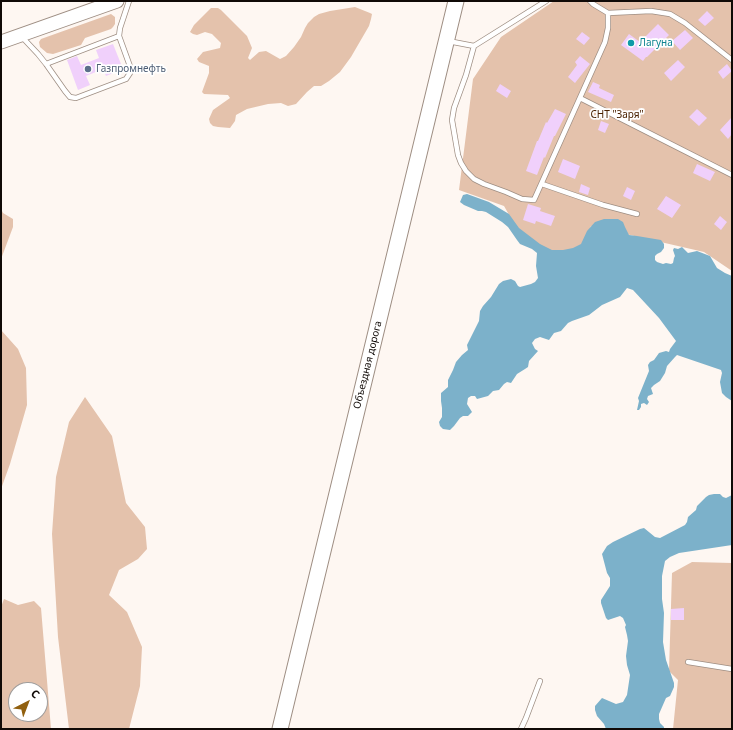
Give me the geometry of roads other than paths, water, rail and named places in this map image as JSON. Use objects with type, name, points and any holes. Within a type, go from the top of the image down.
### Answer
[{"type":"main road","points":[[1,42],[116,1]]},
{"type":"main road","name":"Объездная дорога","points":[[280,729],[456,1]]},
{"type":"lane","points":[[20,35],[38,54],[70,97],[76,98],[126,79],[130,73],[131,69],[119,36],[120,28],[129,1]]},
{"type":"lane","points":[[447,41],[474,46],[546,1]]},
{"type":"lane","points":[[590,1],[608,13],[651,11],[670,14],[685,23],[732,60]]},
{"type":"lane","points":[[474,46],[466,75],[454,108],[452,120],[458,155],[461,163],[474,179],[522,200],[534,200],[605,42],[608,28],[608,13]]},
{"type":"lane","points":[[46,64],[119,36]]},
{"type":"lane","points":[[580,98],[732,175]]},
{"type":"lane","points":[[542,184],[602,205],[637,214]]},
{"type":"lane","points":[[688,662],[732,669]]},
{"type":"lane","points":[[521,729],[540,681]]},
{"type":"water","points":[[467,194],[489,202],[509,214],[519,228],[540,244],[552,250],[573,248],[581,244],[587,231],[595,222],[604,219],[618,219],[623,222],[629,235],[661,240],[664,244],[664,248],[655,256],[655,260],[657,262],[663,264],[673,263],[675,256],[673,250],[674,248],[678,249],[682,247],[688,253],[697,251],[710,256],[717,268],[732,276],[732,401],[722,393],[720,382],[722,373],[721,370],[677,355],[667,366],[660,381],[651,388],[653,394],[648,396],[647,399],[649,402],[647,405],[644,403],[641,404],[639,410],[637,410],[639,401],[638,398],[649,371],[648,365],[659,353],[666,351],[669,352],[676,341],[659,318],[633,290],[627,288],[620,297],[602,305],[589,315],[568,323],[561,331],[554,333],[549,340],[540,337],[535,339],[532,343],[538,351],[529,361],[528,367],[517,374],[511,383],[507,382],[499,390],[493,391],[488,396],[477,399],[475,396],[468,398],[467,404],[472,412],[468,416],[463,416],[460,418],[450,430],[443,429],[439,422],[442,417],[441,393],[448,387],[448,380],[456,362],[468,350],[467,345],[479,321],[480,311],[483,306],[499,284],[503,281],[511,279],[520,287],[535,282],[538,278],[536,266],[537,253],[520,244],[508,227],[502,222],[486,212],[478,211],[460,202],[463,195]]},
{"type":"water","points":[[714,494],[720,494],[726,498],[732,495],[732,545],[679,553],[665,561],[662,576],[662,599],[664,613],[663,642],[666,660],[674,687],[670,696],[666,698],[659,714],[660,723],[664,729],[606,729],[604,724],[597,716],[595,706],[602,698],[616,704],[623,702],[627,695],[630,675],[626,656],[628,641],[625,627],[626,625],[623,618],[620,616],[608,620],[601,603],[601,600],[610,586],[610,578],[607,573],[602,554],[607,546],[613,542],[640,529],[644,528],[655,537],[660,538],[685,525],[688,517],[696,510],[697,506],[706,497]]},
{"type":"place","name":"Лагуна","points":[[631,43]]},
{"type":"place","name":"Газпромнефть","points":[[88,69]]},
{"type":"park label","name":"СНТ \"Заря\"","points":[[617,115]]}]
